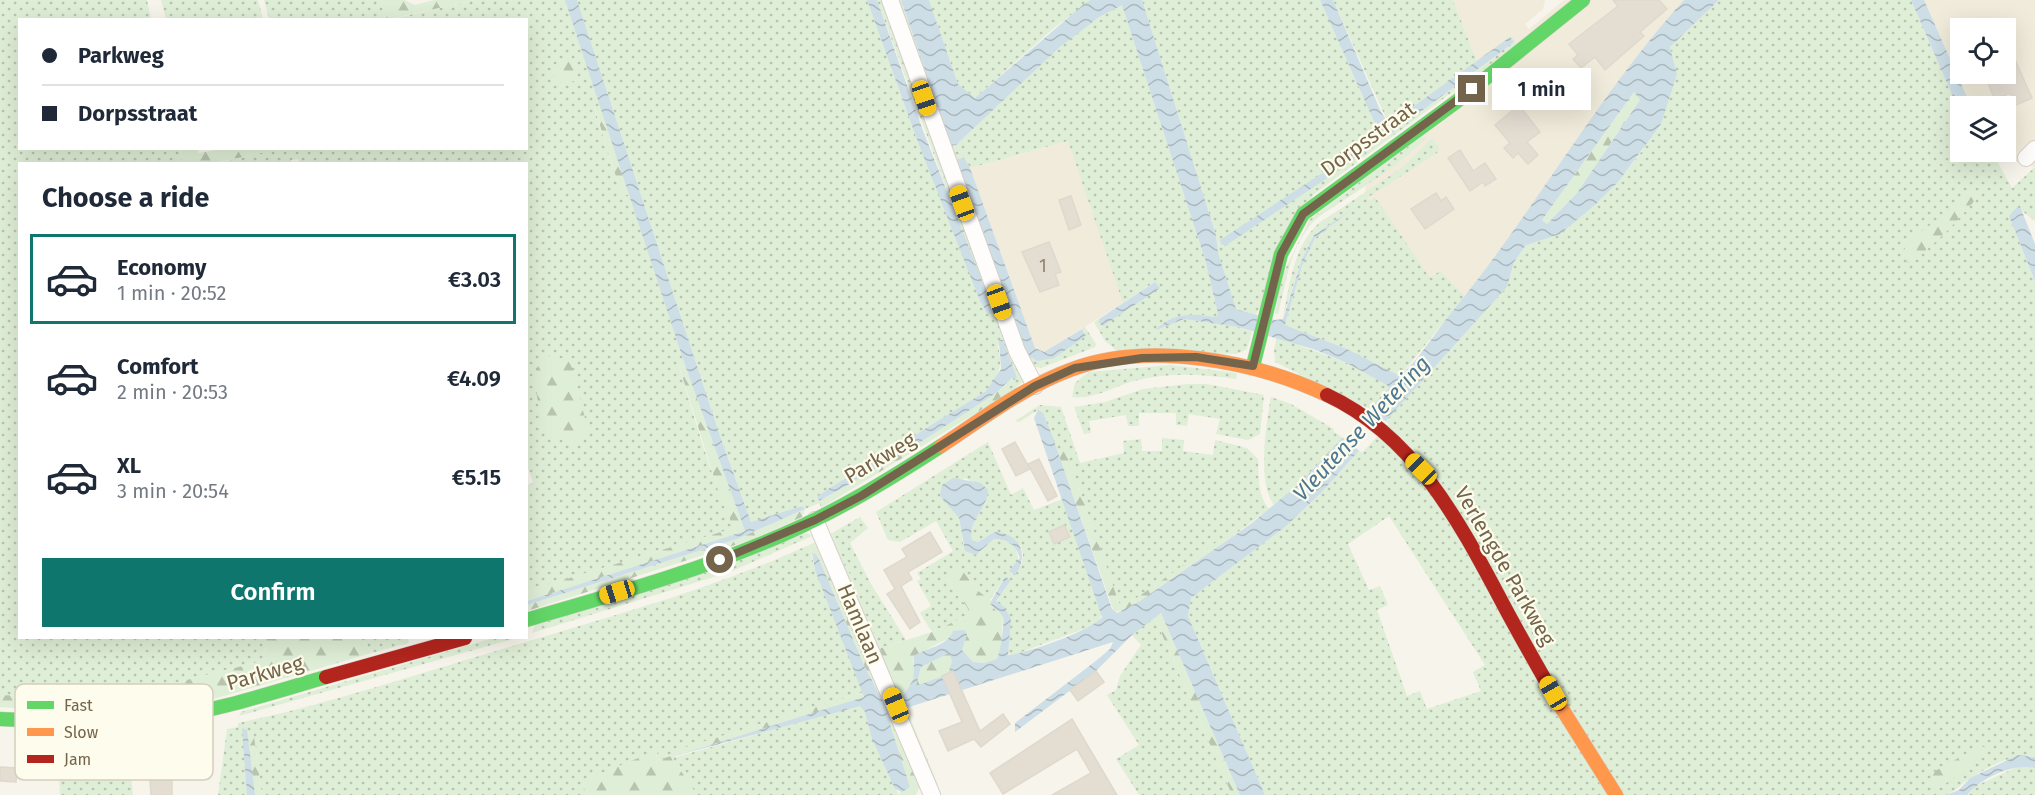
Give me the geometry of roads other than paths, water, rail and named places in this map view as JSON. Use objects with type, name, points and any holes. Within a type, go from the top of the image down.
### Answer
[{"type":"street","points":[[890,0],[1017,351],[1035,386]]},
{"type":"street","name":"Dorpsstraat","points":[[1253,366],[1281,254],[1303,214],[1456,102],[1583,0]]},
{"type":"street","name":"Parkweg","points":[[528,619],[720,560],[815,520],[861,496],[1035,386],[1075,368],[1142,358],[1196,357],[1253,366]]},
{"type":"street","name":"Verlengde Parkweg","points":[[1253,366],[1291,379],[1351,409],[1391,439],[1421,469],[1451,509],[1571,724],[1616,795]]},
{"type":"street","name":"Hamlaan","points":[[815,520],[932,795]]},
{"type":"street","name":"Parkweg","points":[[213,708],[461,639]]},
{"type":"street","name":"Parkweg","points":[[0,719],[15,720]]},
{"type":"water","points":[[565,0],[577,0],[720,436],[751,522],[802,506],[805,509],[737,539],[528,605],[528,601],[745,531],[686,368]]},
{"type":"water","points":[[867,0],[877,0],[922,128],[987,293],[992,313],[988,315],[980,301],[916,137]]},
{"type":"water","name":"Vleutense Wetering","points":[[901,0],[929,0],[958,84],[975,98],[1084,4],[1091,0],[1142,0],[1216,235],[1218,253],[1236,309],[1275,320],[1283,319],[1302,259],[1314,235],[1354,208],[1315,238],[1302,266],[1285,325],[1347,349],[1400,376],[1421,353],[1485,270],[1623,74],[1653,36],[1684,0],[1719,0],[1670,47],[1677,74],[1661,124],[1619,181],[1560,234],[1526,245],[1514,262],[1507,287],[1320,494],[1285,527],[1191,598],[1188,616],[1265,795],[1240,795],[1161,613],[1132,635],[1096,671],[1015,732],[1015,723],[1097,660],[1110,649],[1113,642],[906,708],[903,696],[913,681],[914,656],[942,643],[953,631],[964,630],[967,634],[962,650],[973,662],[985,663],[997,659],[1002,638],[1003,617],[990,603],[1005,577],[1011,580],[996,601],[1004,607],[1011,619],[1008,655],[1058,641],[1086,628],[1102,617],[1034,418],[1038,410],[1043,413],[1052,435],[1112,609],[1117,613],[1140,601],[1252,523],[1301,482],[1389,388],[1345,362],[1313,349],[1238,327],[1184,319],[1154,331],[1175,317],[1199,315],[1217,317],[1218,314],[1205,259],[1122,5],[1098,18],[1061,46],[956,145],[951,146]],"holes":[[[1634,92],[1640,100],[1577,193],[1547,224],[1542,220]],[[949,653],[952,661],[948,674],[916,686],[921,667]]]},
{"type":"water","points":[[1320,0],[1333,0],[1381,112],[1389,124],[1510,37],[1514,42],[1384,139],[1380,135]]},
{"type":"water","points":[[1911,0],[1924,0],[1950,59],[1950,84],[1961,84],[1967,96],[1953,96]]},
{"type":"water","points":[[1365,145],[1365,153],[1225,246],[1221,244],[1220,240]]},
{"type":"water","points":[[962,158],[970,168],[1035,348],[1044,352],[1082,329],[1086,336],[1054,358],[1037,361],[1026,354],[955,161]]},
{"type":"water","points":[[2017,207],[2021,209],[2035,244],[2035,281],[2009,216]]},
{"type":"water","points":[[1155,282],[1160,288],[1103,326],[1100,324],[1099,319]]},
{"type":"water","points":[[999,340],[1003,340],[1017,378],[1014,380],[1012,378],[996,393],[896,458],[819,501],[817,497],[828,489],[986,391],[1001,369]]},
{"type":"water","points":[[953,478],[981,483],[988,490],[985,503],[972,526],[972,540],[978,542],[994,532],[1010,536],[1020,546],[1022,553],[1022,560],[1015,575],[1009,571],[1020,558],[1016,549],[1007,541],[994,539],[976,555],[965,551],[959,518],[940,496],[942,485]]},
{"type":"water","points":[[812,553],[816,554],[819,559],[864,665],[890,715],[890,724],[910,787],[902,792],[895,789],[872,739],[865,712],[860,706],[675,756],[864,697],[815,570]]},
{"type":"water","points":[[242,728],[247,730],[255,795],[247,795]]},
{"type":"water","points":[[2018,755],[2035,757],[2035,768],[2017,768],[1998,773],[1981,782],[1967,795],[1946,795],[1959,790],[1970,778]]}]
